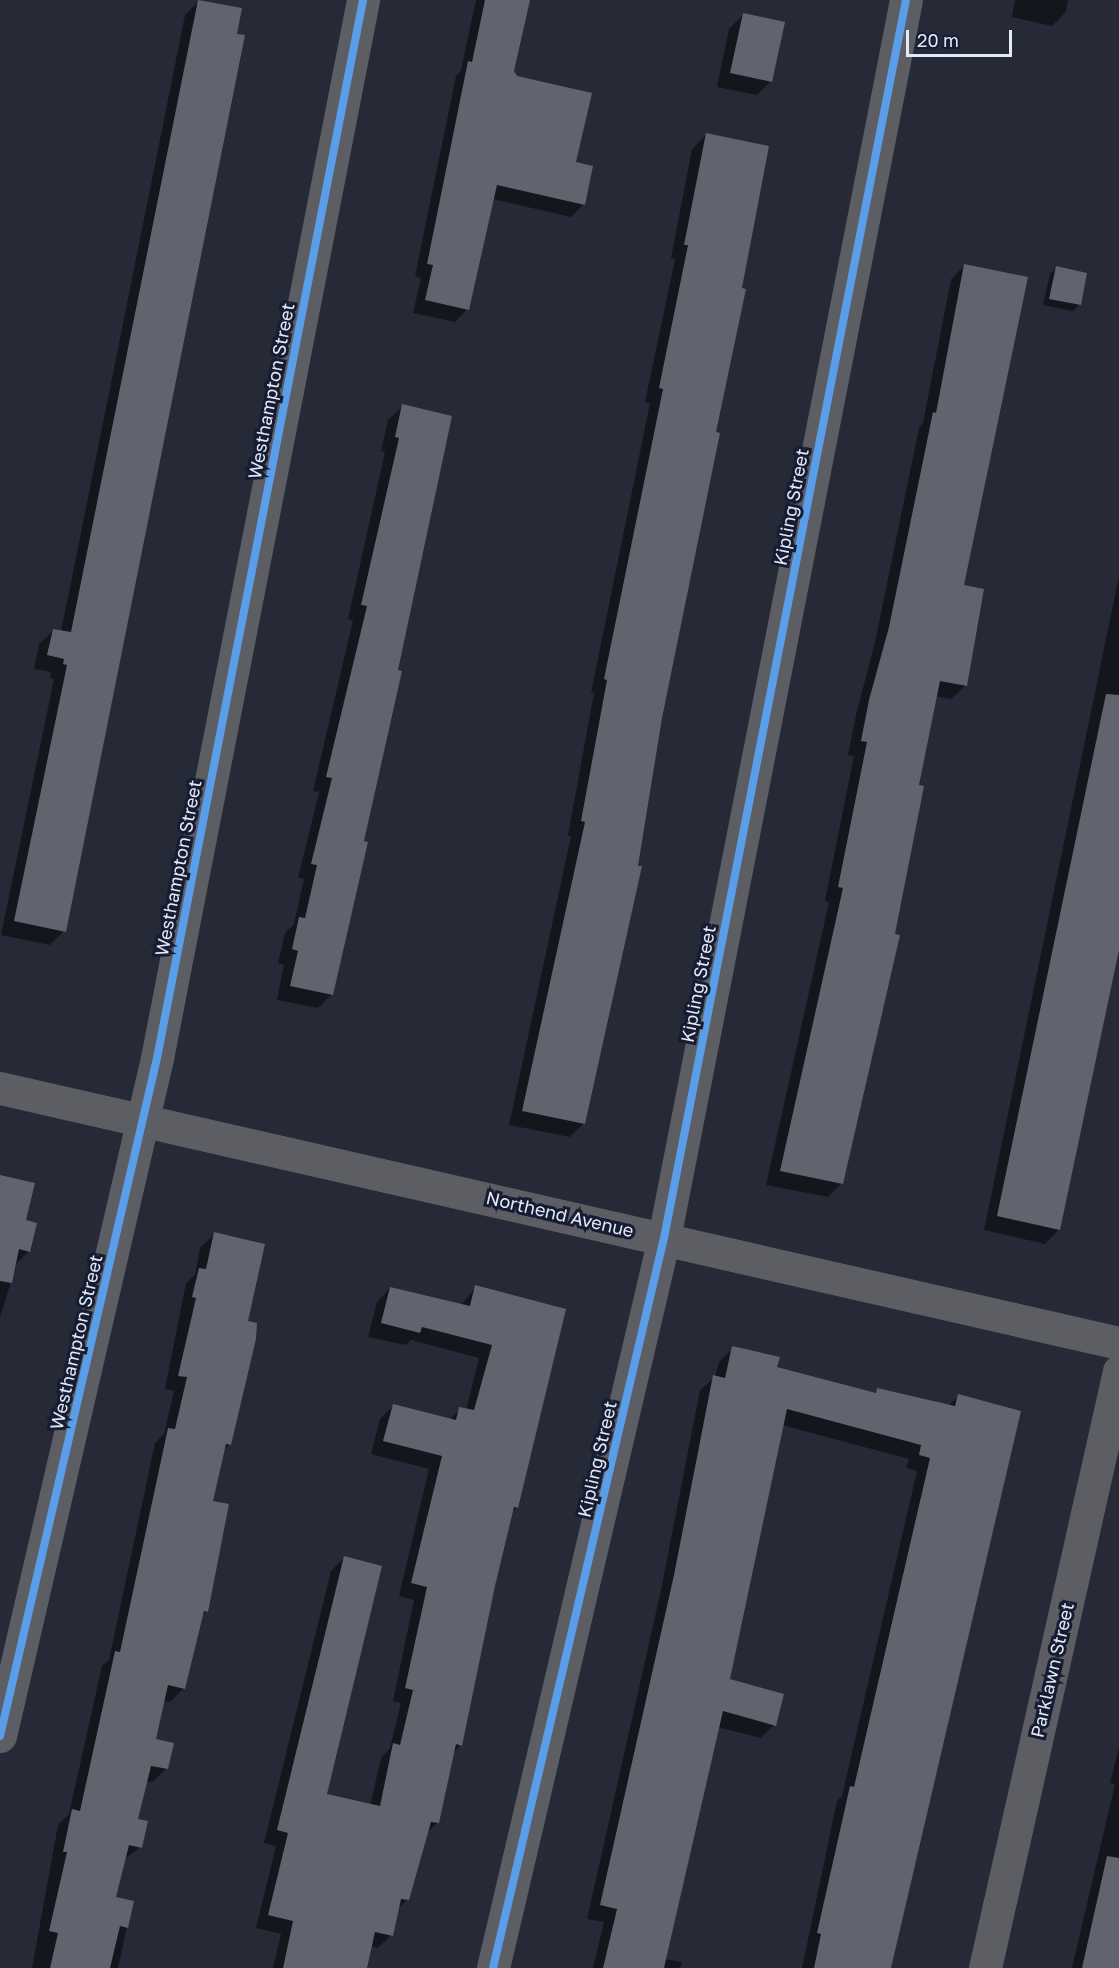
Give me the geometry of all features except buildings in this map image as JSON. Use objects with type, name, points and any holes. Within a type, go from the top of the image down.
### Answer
[{"type":"street","name":"Westhampton Street","points":[[0,1736],[142,1120],[363,0]]},
{"type":"street","name":"Kipling Street","points":[[493,1968],[664,1238],[906,0]]},
{"type":"street","name":"Northend Avenue","points":[[0,1088],[1119,1343]]},
{"type":"street","name":"Parklawn Street","points":[[985,1968],[1119,1371]]},
{"type":"cycle path","points":[[0,1736],[157,1058],[363,0]]},
{"type":"cycle path","points":[[493,1968],[664,1238],[906,0]]}]
